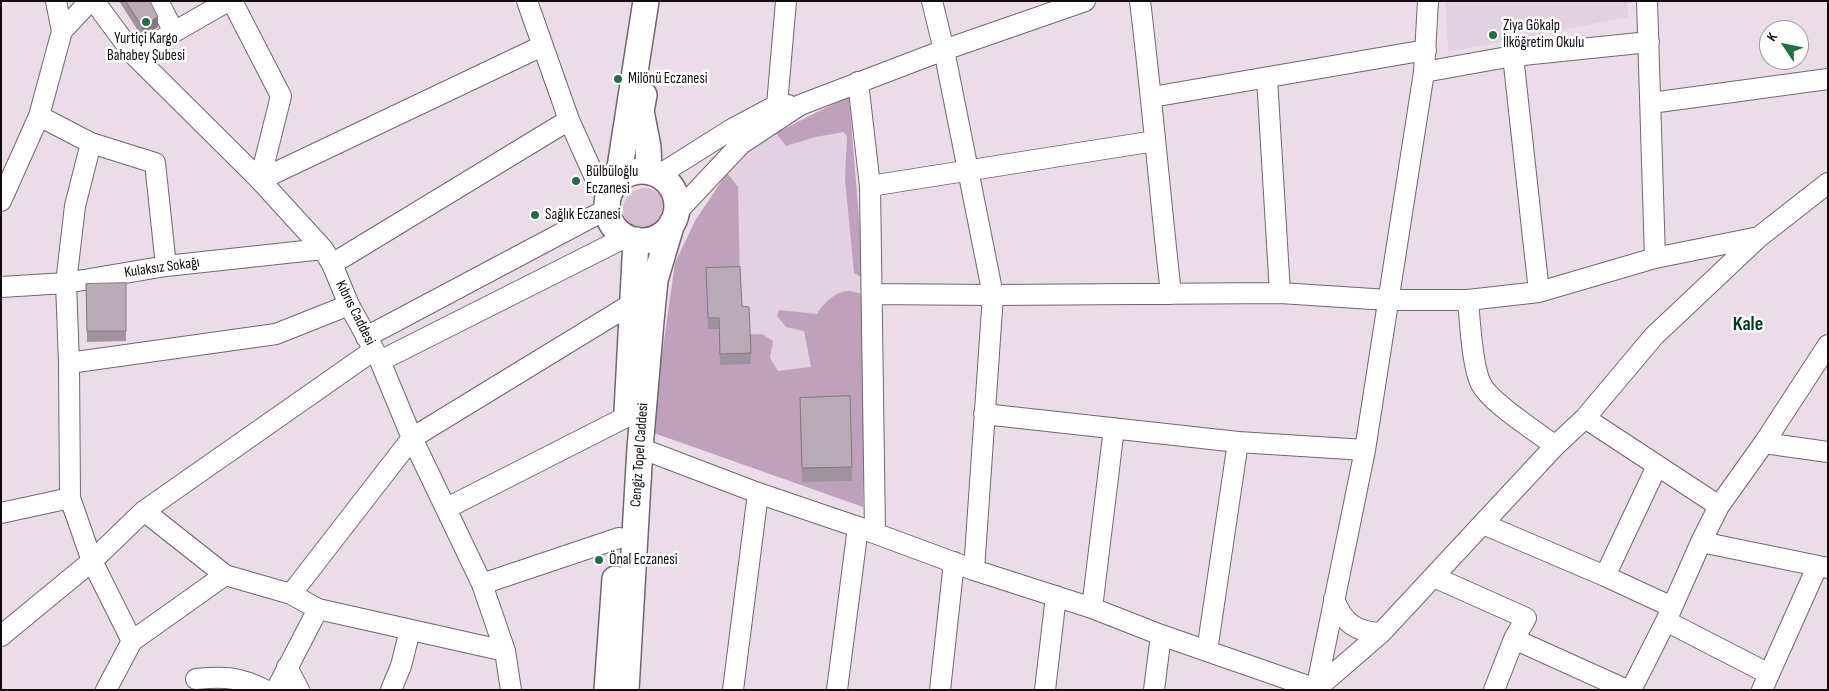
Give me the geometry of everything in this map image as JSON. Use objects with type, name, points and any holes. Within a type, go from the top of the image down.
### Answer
[{"type":"main road","points":[[612,192],[628,174],[638,171],[654,174],[668,182],[673,191],[676,202],[674,218],[665,231],[656,237],[646,240],[631,238],[617,230],[610,220],[612,192],[646,1]]},
{"type":"main road","points":[[654,174],[642,111],[660,1]]},
{"type":"main road","name":"Cengiz Topel Caddesi","points":[[626,690],[640,448],[655,280],[674,218]]},
{"type":"main road","name":"Cengiz Topel Caddesi","points":[[607,690],[619,538],[633,303],[631,238]]},
{"type":"street","points":[[1,201],[7,171],[39,116],[62,31],[56,1]]},
{"type":"street","points":[[62,31],[90,1]]},
{"type":"street","name":"Kıbrıs Caddesi","points":[[94,1],[134,55],[260,180],[327,256],[349,305],[374,350],[412,438],[482,584],[505,651],[511,690]]},
{"type":"street","points":[[158,1],[174,32]]},
{"type":"street","points":[[134,55],[228,1]]},
{"type":"street","points":[[232,1],[281,96],[260,180]]},
{"type":"street","points":[[1,636],[92,561],[144,512],[374,350],[612,192],[596,180],[569,120],[527,1]]},
{"type":"street","points":[[777,105],[786,1]]},
{"type":"street","points":[[932,1],[944,50],[993,295],[974,570]]},
{"type":"street","points":[[674,218],[741,144],[800,104],[1058,6],[1085,1]]},
{"type":"street","points":[[1140,1],[1152,97],[1154,141],[1171,294]]},
{"type":"street","points":[[1317,689],[1365,450],[1424,72],[1428,1]]},
{"type":"street","points":[[1647,1],[1655,258]]},
{"type":"street","points":[[1424,72],[1513,56],[1649,42]]},
{"type":"street","points":[[260,180],[542,46]]},
{"type":"street","points":[[1152,97],[1426,50]]},
{"type":"street","points":[[1513,56],[1539,292]]},
{"type":"street","points":[[1267,78],[1280,293]]},
{"type":"street","points":[[1651,103],[1828,79]]},
{"type":"street","points":[[837,690],[866,530],[872,294],[870,186],[858,82]]},
{"type":"street","points":[[654,174],[777,105],[800,104]]},
{"type":"street","points":[[39,116],[91,143],[154,163],[166,266]]},
{"type":"street","points":[[327,256],[569,120]]},
{"type":"street","points":[[870,186],[1154,141]]},
{"type":"street","points":[[91,143],[75,206],[66,283],[69,363],[70,498],[92,561],[132,641]]},
{"type":"street","points":[[1317,689],[1381,633],[1555,446],[1585,418],[1654,336],[1758,238],[1828,183]]},
{"type":"street","points":[[374,350],[631,238]]},
{"type":"street","points":[[872,294],[1280,293],[1388,300],[1468,300],[1539,292],[1655,258],[1758,238]]},
{"type":"street","name":"Kulaksız Sokağı","points":[[1,287],[66,283],[166,266],[327,256]]},
{"type":"street","points":[[1468,300],[1473,351],[1480,382],[1489,396],[1555,446]]},
{"type":"street","points":[[291,594],[412,438],[633,303]]},
{"type":"street","points":[[69,363],[276,334],[349,305]]},
{"type":"street","points":[[1631,690],[1719,506],[1764,443],[1828,345]]},
{"type":"street","points":[[984,414],[1238,442],[1365,450]]},
{"type":"street","points":[[447,508],[626,417]]},
{"type":"street","points":[[1585,418],[1719,506]]},
{"type":"street","points":[[1092,608],[1114,428]]},
{"type":"street","points":[[1207,651],[1238,442]]},
{"type":"street","points":[[1764,443],[1828,452]]},
{"type":"street","points":[[640,448],[758,493],[974,570],[1092,608],[1161,635],[1317,689]]},
{"type":"street","points":[[1605,576],[1657,466]]},
{"type":"street","points":[[733,690],[758,493]]},
{"type":"street","points":[[1,513],[70,498]]},
{"type":"street","points":[[144,512],[225,575],[291,594],[318,609],[505,651]]},
{"type":"street","points":[[1483,524],[1605,576],[1669,614],[1765,682],[1822,568],[1701,542]]},
{"type":"street","points":[[482,584],[619,538]]},
{"type":"street","points":[[940,690],[954,562]]},
{"type":"street","points":[[106,690],[132,641],[225,575]]},
{"type":"street","points":[[1434,577],[1526,618],[1514,639],[1494,690]]},
{"type":"street","points":[[1045,690],[1056,596]]},
{"type":"street","points":[[1334,599],[1341,614],[1353,626],[1362,631],[1381,633]]},
{"type":"street","points":[[276,690],[318,609]]},
{"type":"street","points":[[391,690],[401,666],[410,630]]},
{"type":"street","points":[[1154,690],[1161,635]]},
{"type":"street","points":[[1514,639],[1627,690]]},
{"type":"street","points":[[287,668],[299,690]]},
{"type":"street","points":[[196,679],[221,676],[250,682],[266,690]]},
{"type":"shaded area","name":"Ziya Gökalp İlköğretim Okulu","points":[[1446,1],[1627,1],[1628,17],[1448,52]]},
{"type":"shaded area","points":[[849,96],[865,295],[863,507],[675,263],[695,221],[722,179],[742,157],[776,133]]},
{"type":"shaded area","points":[[849,96],[864,279],[854,273],[845,179],[847,137],[844,132],[815,137],[786,146],[776,133]]},
{"type":"shaded area","points":[[727,173],[738,187],[741,335],[762,334],[773,341],[770,358],[778,371],[811,367],[804,331],[786,327],[777,316],[779,310],[817,314],[826,302],[839,293],[851,291],[865,295],[863,507],[651,432],[675,263],[695,221]]},
{"type":"shaded area","points":[[648,188],[656,191],[662,197],[665,209],[662,221],[656,227],[640,230],[632,227],[626,221],[623,205],[626,197],[632,191]]},
{"type":"building","points":[[126,1],[150,1],[158,17],[142,26]]},
{"type":"building","points":[[740,267],[742,306],[749,307],[751,353],[720,354],[719,318],[708,318],[706,268]]},
{"type":"building","points":[[126,283],[126,331],[87,331],[86,284]]},
{"type":"building","points":[[850,396],[852,467],[802,468],[800,398]]},
{"type":"place","name":"Yurtiçi Kargo Bahabey Şubesi","points":[[146,22]]},
{"type":"place","name":"Ziya Gökalp İlköğretim Okulu","points":[[1493,35]]},
{"type":"place","name":"Milönü Eczanesi","points":[[618,79]]},
{"type":"place","name":"Bülbüloğlu Eczanesi","points":[[576,181]]},
{"type":"place","name":"Sağlık Eczanesi","points":[[535,215]]},
{"type":"place","name":"Önal Eczanesi","points":[[599,560]]},
{"type":"district","name":"Kale","points":[[1748,325]]}]
